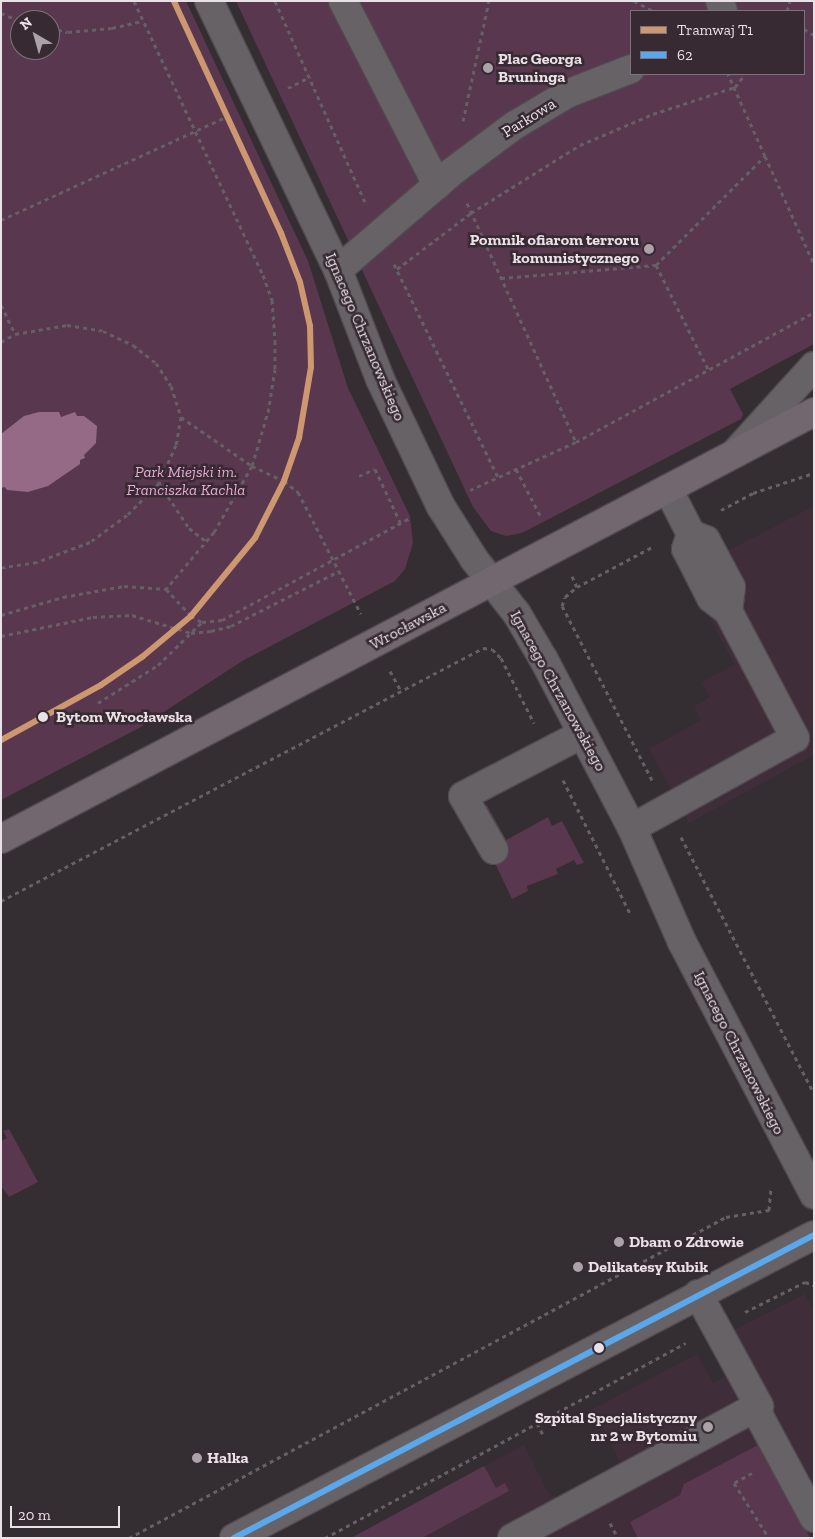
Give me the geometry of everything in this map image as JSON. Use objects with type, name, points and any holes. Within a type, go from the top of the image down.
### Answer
[{"type":"main road","name":"Wrocławska","points":[[1,839],[814,412]]},
{"type":"street","name":"Ignacego Chrzanowskiego","points":[[209,1],[338,270],[380,379],[440,505],[454,530],[533,640],[632,828],[682,942],[814,1194]]},
{"type":"street","points":[[343,1],[445,178]]},
{"type":"street","name":"Parkowa","points":[[338,270],[445,178],[515,125],[570,93],[630,69]]},
{"type":"street","points":[[736,452],[814,366]]},
{"type":"street","points":[[632,828],[795,738],[728,611],[731,587],[706,540],[689,531],[668,490]]},
{"type":"street","points":[[494,850],[463,796],[582,734]]},
{"type":"street","points":[[234,1538],[690,1298],[814,1235]]},
{"type":"street","points":[[690,1298],[750,1413],[781,1456],[814,1518]]},
{"type":"street","points":[[512,1538],[750,1413]]},
{"type":"path","points":[[134,1],[263,274],[272,300],[276,369],[267,417],[252,466],[207,542],[166,589]]},
{"type":"path","points":[[489,1],[445,178],[471,213],[576,442]]},
{"type":"path","points":[[634,1],[652,10]]},
{"type":"path","points":[[60,29],[85,30],[143,21]]},
{"type":"path","points":[[729,75],[814,264]]},
{"type":"path","points":[[397,269],[471,213],[580,144],[653,114],[735,87],[744,75]]},
{"type":"path","points":[[1,220],[310,77]]},
{"type":"path","points":[[501,278],[656,265],[765,156]]},
{"type":"path","points":[[656,265],[708,369]]},
{"type":"path","points":[[1,305],[15,334]]},
{"type":"path","points":[[498,477],[576,442],[814,312]]},
{"type":"path","points":[[1,342],[15,334],[67,325],[103,331],[133,346],[156,363],[171,386],[181,417],[176,445],[160,483],[128,515],[90,542],[37,562],[1,568]]},
{"type":"path","points":[[181,417],[252,466],[284,481],[298,492],[335,561]]},
{"type":"path","points":[[1,616],[63,597],[124,586],[166,589],[191,616],[202,622],[222,620],[335,561],[400,522],[375,469],[359,476]]},
{"type":"path","points":[[814,473],[753,493],[689,531],[577,587],[564,597],[562,606],[814,1094]]},
{"type":"path","points":[[160,483],[189,528],[207,542]]},
{"type":"path","points":[[1,636],[93,617],[132,615],[191,633],[231,626],[340,571]]},
{"type":"path","points":[[98,703],[158,665],[202,622]]},
{"type":"path","points":[[1,901],[483,648],[492,648],[501,658],[633,918]]},
{"type":"path","points":[[129,1538],[726,1218],[769,1210],[772,1191],[768,1182]]},
{"type":"path","points":[[325,1538],[708,1331],[805,1282],[814,1285]]},
{"type":"path","points":[[537,1423],[543,1435]]},
{"type":"path","points":[[769,1538],[734,1482],[781,1456]]},
{"type":"shaded area","points":[[39,412],[59,412],[61,417],[75,412],[77,416],[84,416],[97,426],[96,443],[84,455],[85,458],[80,460],[80,464],[48,486],[28,492],[7,490],[5,487],[1,488],[1,434],[24,416]]},
{"type":"shaded area","points":[[814,506],[814,755],[689,823],[649,749],[701,720],[694,706],[710,697],[701,682],[735,665],[685,573]]},
{"type":"shaded area","name":"Szpital Specjalistyczny nr 2 w Bytomiu","points":[[805,1294],[814,1310],[814,1538],[351,1538],[524,1445],[549,1494],[559,1498],[620,1462],[593,1409],[697,1354],[713,1383],[731,1374],[732,1331]]},
{"type":"green space","name":"Park Miejski im. Franciszka Kachla","points":[[1,1],[186,1],[308,261],[348,388],[410,516],[413,543],[405,569],[395,581],[244,660],[139,728],[1,800]]},
{"type":"green space","points":[[236,1],[814,1],[814,344],[730,389],[743,414],[741,419],[522,533],[506,536],[491,531],[473,507]]},
{"type":"green space","points":[[487,805],[506,840],[548,817],[552,826],[562,821],[584,863],[577,865],[574,860],[556,869],[558,874],[527,886],[528,891],[512,899],[493,859],[476,810]]},
{"type":"green space","points":[[9,1129],[38,1182],[9,1197],[1,1186],[1,1141],[7,1138],[3,1131]]},
{"type":"green space","points":[[760,1444],[810,1538],[638,1538],[630,1522],[680,1495],[684,1484]]},
{"type":"green space","points":[[484,1466],[496,1488],[505,1483],[509,1491],[422,1538],[351,1538]]},
{"type":"tram line","name":"T1","points":[[1,740],[101,685],[142,657],[191,616],[255,538],[284,481],[299,438],[311,367],[310,326],[300,282],[281,233],[174,1]]},
{"type":"transit line","name":"62","points":[[234,1538],[814,1235]]},
{"type":"place","name":"Plac Georga Bruninga","points":[[488,68]]},
{"type":"place","name":"Pomnik ofiarom terroru komunistycznego","points":[[649,249]]},
{"type":"place","name":"Bytom Wrocławska","points":[[43,717]]},
{"type":"place","name":"Dbam o Zdrowie","points":[[619,1242]]},
{"type":"place","name":"Delikatesy Kubik","points":[[578,1267]]},
{"type":"place","name":"Szpital Specjalistyczny nr 2 w Bytomiu","points":[[708,1427]]},
{"type":"place","name":"Halka","points":[[197,1458]]}]
